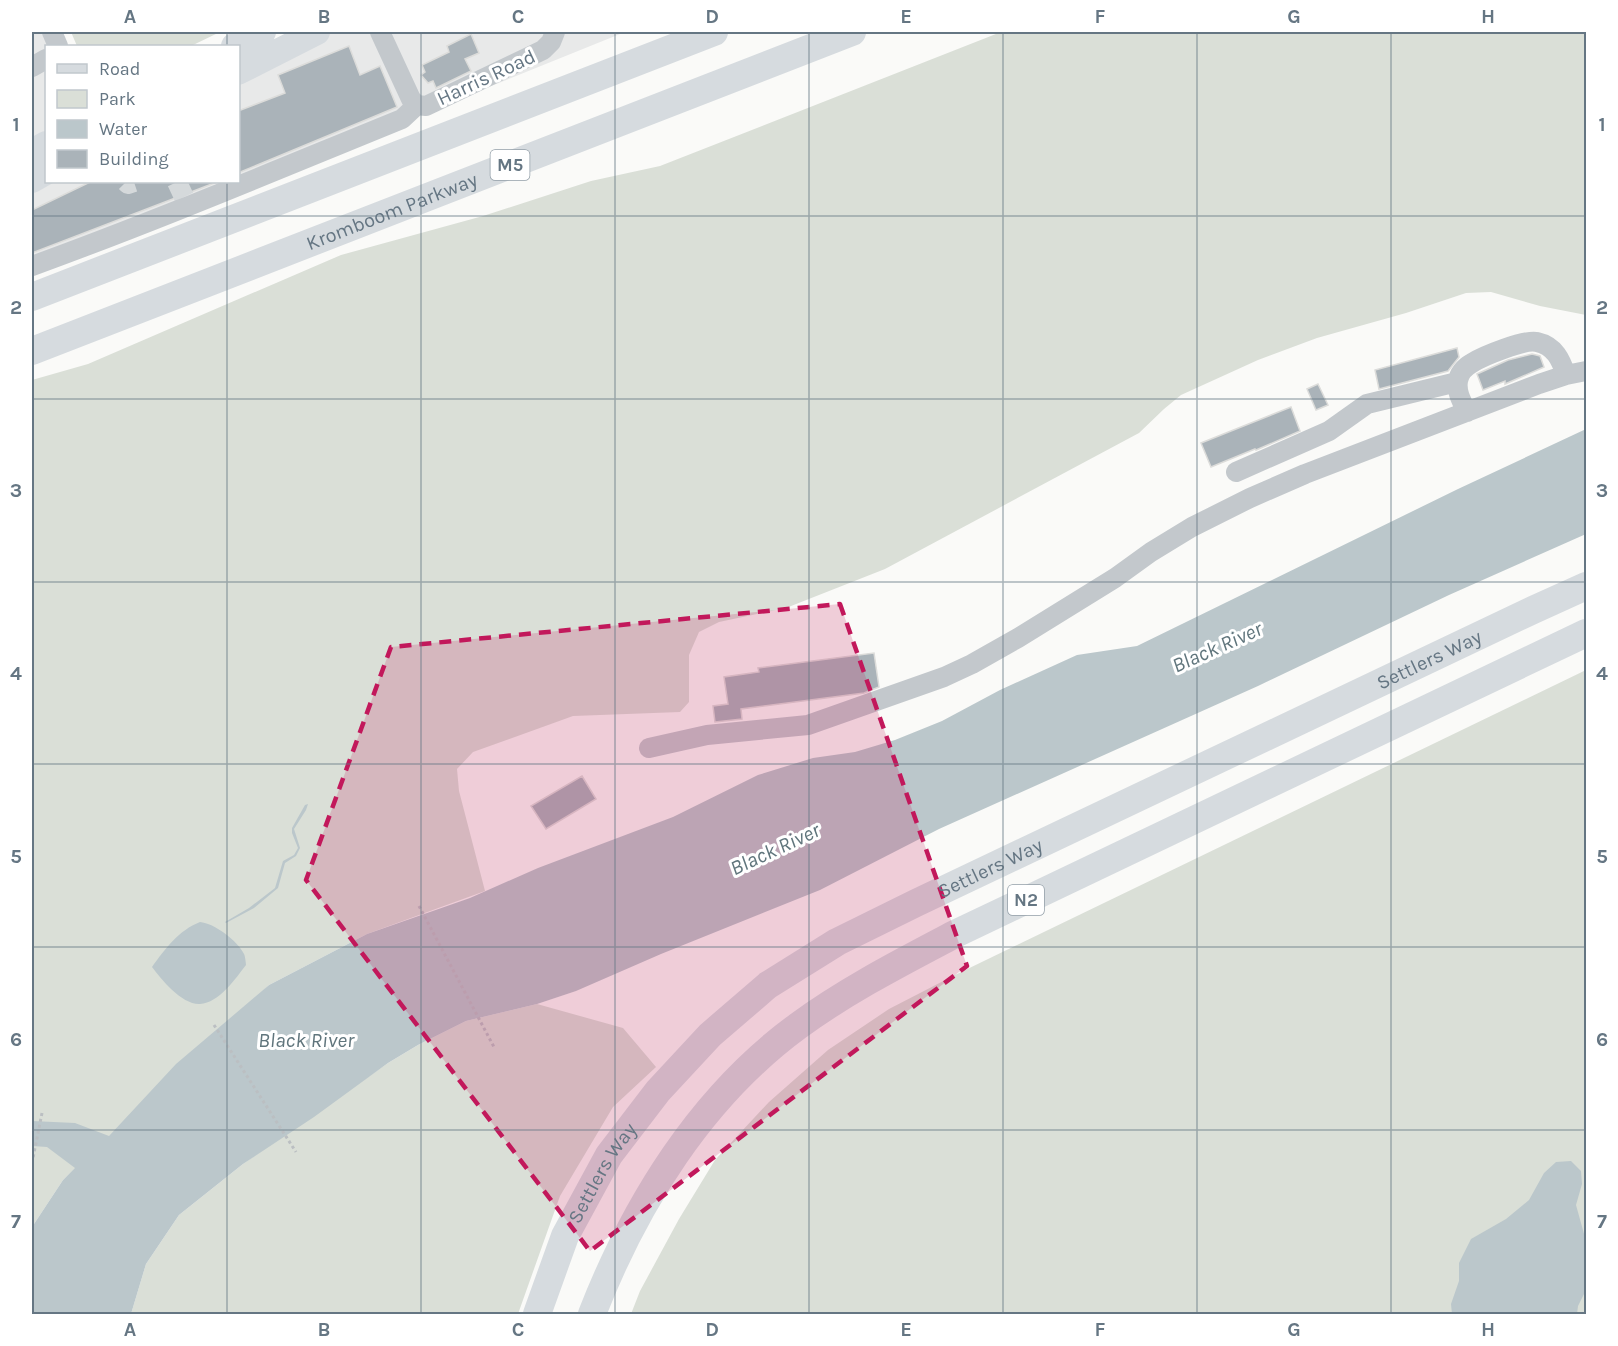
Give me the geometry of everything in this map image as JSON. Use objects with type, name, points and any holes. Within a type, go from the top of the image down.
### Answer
[{"type":"highway","name":"M5","points":[[32,297],[714,32]]},
{"type":"highway","name":"Kromboom Parkway","points":[[32,351],[852,32]]},
{"type":"highway","name":"Settlers Way","points":[[537,1314],[565,1236],[609,1155],[658,1091],[710,1035],[768,985],[837,942],[916,903],[1587,586]]},
{"type":"highway","name":"N2","points":[[592,1314],[611,1266],[654,1184],[698,1124],[748,1068],[798,1026],[874,977],[955,934],[1587,633]]},
{"type":"main road","points":[[236,45],[263,32]]},
{"type":"main road","points":[[240,71],[317,32]]},
{"type":"street","name":"Harris Road","points":[[380,32],[411,99],[417,105],[426,106],[543,50],[551,42],[555,32]]},
{"type":"street","points":[[32,266],[118,235],[186,201],[219,192],[402,119],[417,105]]},
{"type":"street","points":[[1467,412],[1458,394],[1457,382],[1461,371],[1473,363],[1527,341],[1538,342],[1550,348],[1559,356],[1566,375]]},
{"type":"street","points":[[649,748],[707,735],[808,725],[944,677],[1018,638],[1192,527],[1250,498],[1305,474],[1467,412],[1566,375],[1587,372]]},
{"type":"street","points":[[1236,472],[1329,431],[1367,404],[1457,382]]},
{"type":"path","points":[[419,906],[494,1047]]},
{"type":"path","points":[[214,1025],[296,1152]]},
{"type":"path","points":[[32,1163],[42,1113]]},
{"type":"highlighted area","points":[[840,604],[967,966],[590,1251],[306,880],[391,647]]},
{"type":"shaded area","points":[[32,32],[52,32],[58,45],[45,45],[45,145],[32,152]]},
{"type":"shaded area","points":[[317,32],[625,32],[407,120],[32,266],[32,180],[45,180],[45,183],[240,183],[240,71]]},
{"type":"green space","points":[[71,32],[220,32],[193,45],[77,45]]},
{"type":"green space","points":[[1001,32],[1586,32],[1586,315],[1540,306],[1491,292],[1466,293],[1317,338],[1258,360],[1181,395],[1139,433],[885,569],[786,608],[719,622],[699,632],[689,655],[689,702],[680,712],[573,716],[473,752],[457,769],[459,791],[485,891],[367,934],[269,985],[63,1180],[32,1227],[32,380],[88,364],[341,255],[483,216],[591,181],[660,166]]},
{"type":"green space","points":[[1586,670],[1586,1314],[631,1314],[640,1291],[679,1219],[715,1160],[769,1102],[828,1050],[889,1009],[955,975]]},
{"type":"green space","points":[[537,1004],[623,1028],[656,1067],[613,1107],[560,1196],[518,1314],[131,1314],[146,1264],[179,1215],[243,1164],[388,1063],[418,1045],[466,1021]]},
{"type":"water","name":"Black River","points":[[1586,429],[1586,534],[1449,595],[1258,686],[939,829],[820,890],[576,991],[537,1004],[466,1021],[418,1045],[388,1063],[314,1117],[243,1164],[179,1215],[146,1264],[131,1314],[32,1314],[32,1227],[63,1180],[75,1168],[47,1147],[32,1146],[32,1121],[75,1123],[109,1136],[176,1064],[269,985],[367,934],[470,898],[538,868],[673,817],[758,775],[813,758],[855,752],[895,740],[942,721],[1000,690],[1077,655],[1137,646]]},
{"type":"water","points":[[308,804],[294,829],[300,848],[296,856],[285,863],[278,888],[254,908],[226,923],[275,888],[283,861],[294,855],[298,848],[292,828],[305,805]]},
{"type":"water","points":[[200,922],[218,929],[231,938],[244,954],[246,965],[220,995],[207,1003],[200,1004],[179,996],[152,967],[179,935]]},
{"type":"water","points":[[1571,1161],[1581,1171],[1582,1184],[1576,1205],[1586,1241],[1586,1290],[1578,1306],[1577,1314],[1452,1314],[1451,1304],[1459,1281],[1459,1263],[1471,1239],[1506,1219],[1529,1200],[1544,1173],[1556,1162]]},
{"type":"building","points":[[471,34],[479,53],[465,59],[471,71],[436,88],[433,81],[428,83],[421,75],[425,72],[422,65],[449,52],[447,46]]},
{"type":"building","points":[[349,46],[360,75],[380,66],[397,107],[240,172],[240,110],[285,93],[278,75]]},
{"type":"building","points":[[88,183],[214,183],[32,253],[32,210]]},
{"type":"building","points":[[1457,348],[1459,357],[1448,371],[1379,389],[1375,370]]},
{"type":"building","points":[[1532,354],[1540,356],[1544,367],[1505,384],[1505,381],[1483,390],[1477,374],[1508,360]]},
{"type":"building","points":[[1318,384],[1328,405],[1316,410],[1307,389]]},
{"type":"building","points":[[1291,407],[1300,431],[1211,467],[1201,443]]},
{"type":"building","points":[[874,653],[879,687],[864,693],[741,709],[742,719],[715,722],[713,706],[728,704],[724,677],[759,672],[758,668]]},
{"type":"building","points":[[582,776],[596,799],[546,829],[531,806]]},
{"type":"tunnel","points":[[127,183],[131,183]]},
{"type":"tunnel","points":[[177,183],[184,197]]}]
